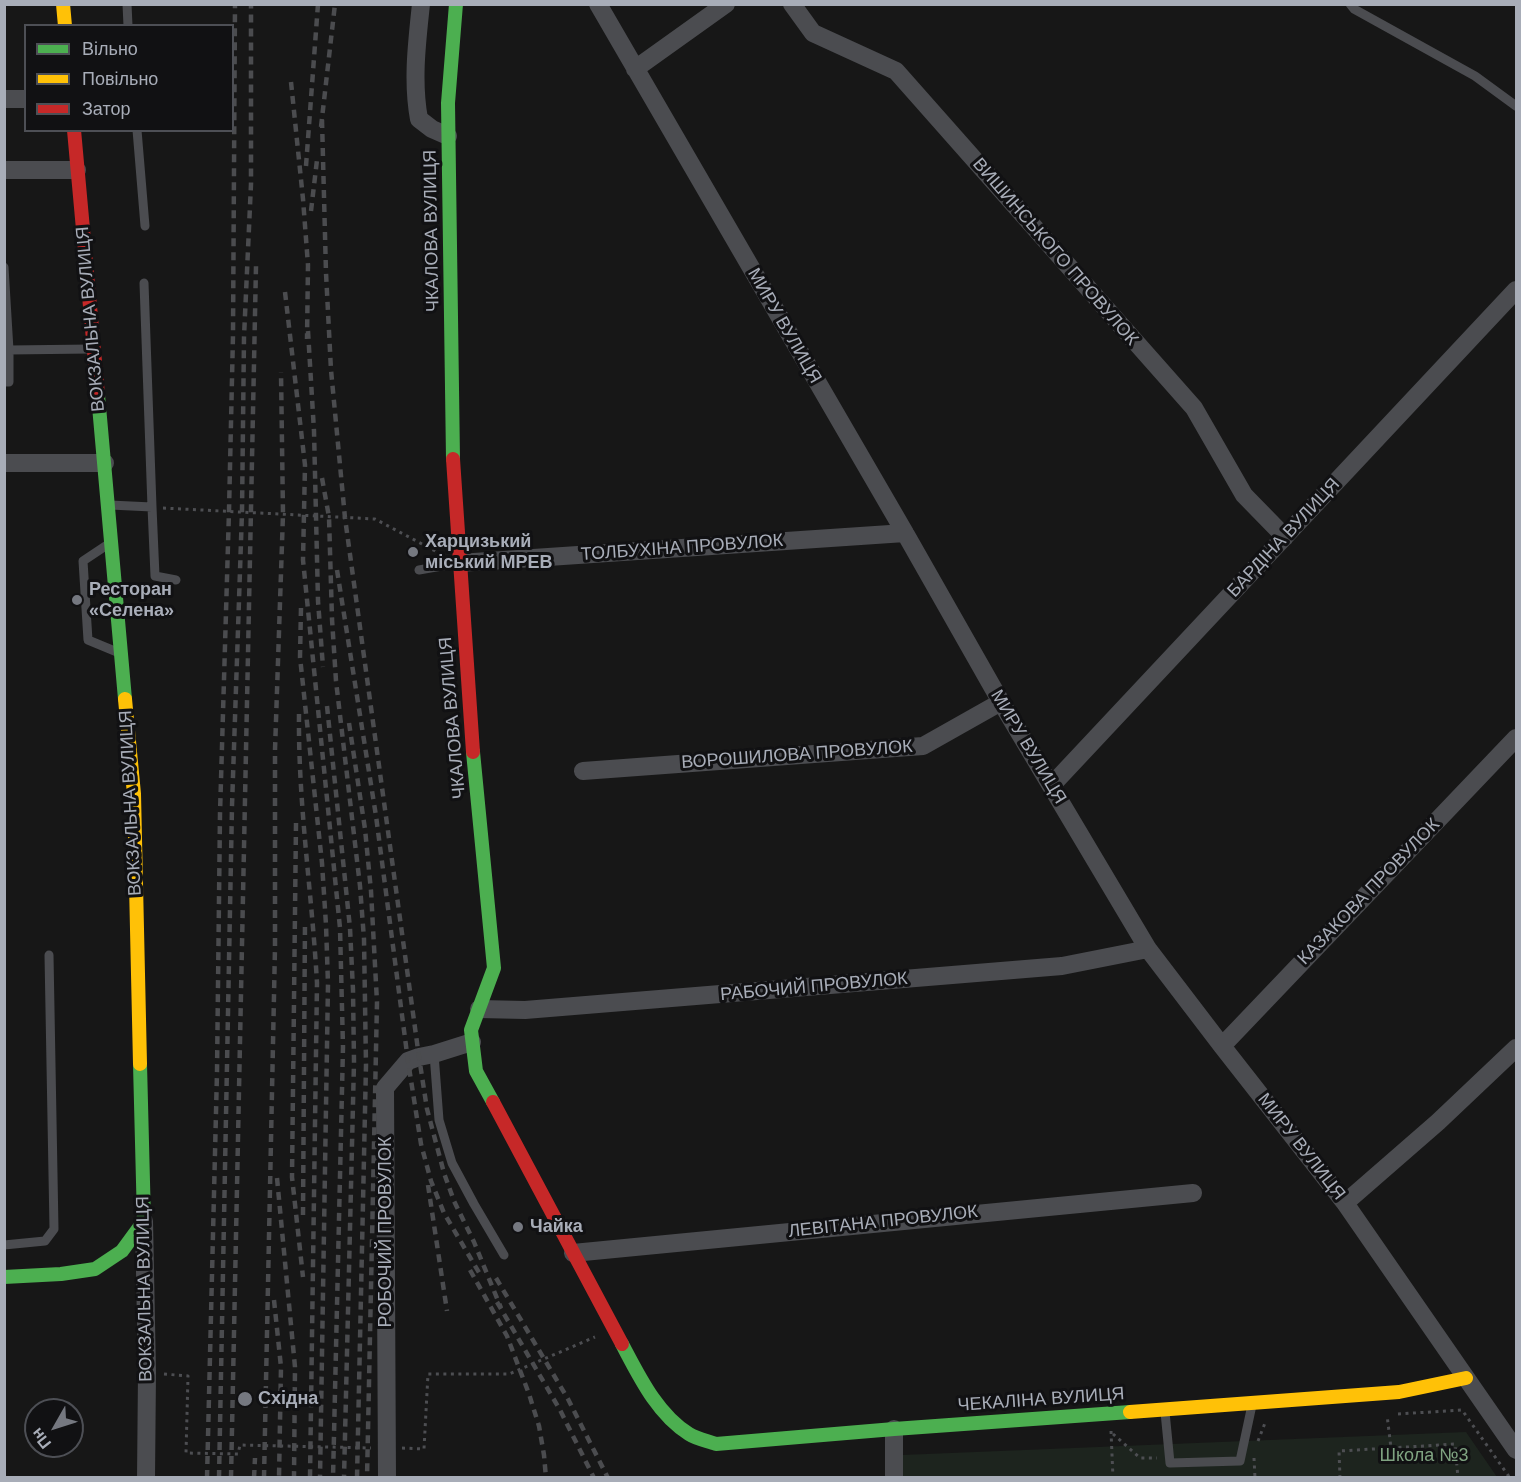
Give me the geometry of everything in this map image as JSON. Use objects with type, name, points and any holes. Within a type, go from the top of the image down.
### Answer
[{"type":"street","points":[[63,4],[64,24]]},
{"type":"street","points":[[421,4],[415,98],[418,119],[448,136]]},
{"type":"street","name":"ЧКАЛОВА ВУЛИЦЯ","points":[[456,4],[448,103],[453,472],[476,789],[494,968],[471,1030],[472,1042],[476,1071],[642,1382]]},
{"type":"street","name":"МИРУ ВУЛИЦЯ","points":[[598,4],[1001,702],[1148,949],[1345,1203],[1516,1450]]},
{"type":"street","points":[[635,69],[726,4]]},
{"type":"street","name":"ВИШИНСЬКОГО ПРОВУЛОК","points":[[792,4],[813,33],[896,71],[1194,408],[1244,495],[1285,537]]},
{"type":"street","points":[[4,99],[24,99]]},
{"type":"street","name":"ВОКЗАЛЬНА ВУЛИЦЯ","points":[[74,132],[134,794],[147,1373],[146,1478]]},
{"type":"street","points":[[4,170],[77,170]]},
{"type":"street","name":"БАРДІНА ВУЛИЦЯ","points":[[1052,786],[1516,290]]},
{"type":"street","points":[[4,463],[105,463]]},
{"type":"street","name":"ТОЛБУХІНА ПРОВУЛОК","points":[[459,563],[905,533]]},
{"type":"street","name":"ВОРОШИЛОВА ПРОВУЛОК","points":[[583,771],[923,746],[1001,702]]},
{"type":"street","name":"КАЗАКОВА ПРОВУЛОК","points":[[1222,1046],[1516,738]]},
{"type":"street","name":"РАБОЧИЙ ПРОВУЛОК","points":[[479,1009],[525,1010],[1062,966],[1148,949]]},
{"type":"street","name":"РОБОЧИЙ ПРОВУЛОК","points":[[387,1478],[385,1088],[408,1061],[472,1042]]},
{"type":"street","points":[[1345,1203],[1438,1122],[1516,1048]]},
{"type":"street","name":"ЛЕВІТАНА ПРОВУЛОК","points":[[573,1253],[1193,1193]]},
{"type":"street","points":[[4,1277],[61,1274],[95,1269],[122,1251],[144,1221]]},
{"type":"street","name":"ЧЕКАЛІНА ВУЛИЦЯ","points":[[642,1382],[664,1413],[690,1435],[716,1444],[1399,1392],[1466,1378]]},
{"type":"street","points":[[894,1429],[894,1478]]},
{"type":"lane","points":[[127,4],[128,24]]},
{"type":"lane","points":[[1350,4],[1354,9],[1475,76],[1516,106]]},
{"type":"lane","points":[[137,132],[145,226]]},
{"type":"lane","points":[[4,267],[9,350],[9,382],[4,382]]},
{"type":"lane","points":[[144,283],[154,576],[176,580]]},
{"type":"lane","points":[[9,350],[94,349]]},
{"type":"lane","points":[[108,505],[152,507]]},
{"type":"lane","points":[[111,542],[83,561],[88,640],[122,654]]},
{"type":"lane","points":[[419,570],[459,563]]},
{"type":"lane","points":[[4,1245],[45,1241],[54,1229],[49,955]]},
{"type":"lane","points":[[434,1054],[439,1120],[452,1163],[504,1255]]},
{"type":"lane","points":[[1165,1410],[1170,1463],[1240,1461],[1253,1403]]},
{"type":"path","points":[[152,507],[375,519],[459,563]]},
{"type":"path","points":[[401,1448],[424,1449],[428,1374],[509,1374],[596,1337]]},
{"type":"path","points":[[147,1373],[188,1376],[186,1453],[238,1454],[240,1445],[378,1448]]},
{"type":"path","points":[[1398,1414],[1462,1410],[1510,1478]]},
{"type":"path","points":[[1387,1415],[1390,1448]]},
{"type":"path","points":[[1255,1478],[1253,1453],[1265,1423]]},
{"type":"path","points":[[1113,1478],[1111,1431],[1140,1458],[1169,1457]]},
{"type":"path","points":[[1340,1478],[1339,1451],[1455,1444],[1458,1478]]},
{"type":"path","points":[[1241,1454],[1253,1453]]},
{"type":"green space","name":"Школа №3","points":[[1466,1432],[1497,1477],[902,1478],[902,1455]]},
{"type":"railway","points":[[207,1478],[217,1072],[220,814],[233,335],[235,4]]},
{"type":"railway","points":[[219,1478],[232,806],[242,512],[244,337],[251,184],[251,4]]},
{"type":"railway","points":[[306,166],[318,4]]},
{"type":"railway","points":[[321,127],[335,4]]},
{"type":"railway","points":[[291,82],[308,265],[307,339]]},
{"type":"railway","points":[[322,120],[331,370],[345,518],[419,1057],[427,1109],[444,1173],[501,1308]]},
{"type":"railway","points":[[311,211],[317,160]]},
{"type":"railway","points":[[231,1478],[256,266]]},
{"type":"railway","points":[[285,292],[305,465],[303,560],[340,928],[343,1047],[333,1478]]},
{"type":"railway","points":[[308,331],[314,431],[318,601],[323,667]]},
{"type":"railway","points":[[264,1478],[275,947],[275,750],[283,514],[281,372]]},
{"type":"railway","points":[[322,478],[329,517],[336,681],[364,939],[366,1065],[357,1478]]},
{"type":"railway","points":[[337,570],[376,816],[421,1144],[431,1181],[444,1213],[481,1276]]},
{"type":"railway","points":[[301,608],[300,657],[322,863],[328,984],[320,1478]]},
{"type":"railway","points":[[327,706],[350,928],[353,990],[354,1062],[344,1478]]},
{"type":"railway","points":[[299,714],[303,815],[317,983],[310,1478]]},
{"type":"railway","points":[[349,723],[365,829],[377,1002],[367,1478]]},
{"type":"railway","points":[[296,823],[292,1177],[303,1277]]},
{"type":"railway","points":[[303,1215],[305,921]]},
{"type":"railway","points":[[277,1178],[295,1367],[294,1478]]},
{"type":"railway","points":[[428,1185],[447,1311]]},
{"type":"railway","points":[[470,1270],[507,1336],[529,1394],[539,1426],[546,1478]]},
{"type":"railway","points":[[496,1278],[568,1399],[608,1478]]},
{"type":"railway","points":[[274,1300],[281,1367],[279,1478]]},
{"type":"railway","points":[[497,1302],[560,1410],[594,1478]]},
{"type":"railway","points":[[254,1478],[255,1458]]},
{"type":"traffic: fast","points":[[453,459],[448,103],[456,4]]},
{"type":"traffic: fast","points":[[98,395],[125,699]]},
{"type":"traffic: fast","points":[[473,752],[494,968],[471,1030],[476,1071],[493,1102]]},
{"type":"traffic: fast","points":[[4,1277],[61,1274],[95,1269],[122,1251],[144,1221],[140,1064]]},
{"type":"traffic: fast","points":[[622,1344],[650,1394],[667,1416],[689,1434],[716,1444],[1130,1412]]},
{"type":"traffic: slow","points":[[63,4],[65,24]]},
{"type":"traffic: slow","points":[[125,699],[134,794],[140,1064]]},
{"type":"traffic: slow","points":[[1130,1412],[1399,1392],[1466,1378]]},
{"type":"traffic: jam","points":[[74,132],[98,395]]},
{"type":"traffic: jam","points":[[453,459],[473,752]]},
{"type":"traffic: jam","points":[[493,1102],[622,1344]]},
{"type":"place","name":"Харцизький міський МРЕВ","points":[[413,552]]},
{"type":"place","name":"Ресторан «Селена»","points":[[77,600]]},
{"type":"place","name":"Чайка","points":[[518,1227]]},
{"type":"place","name":"Східна","points":[[245,1399]]}]
